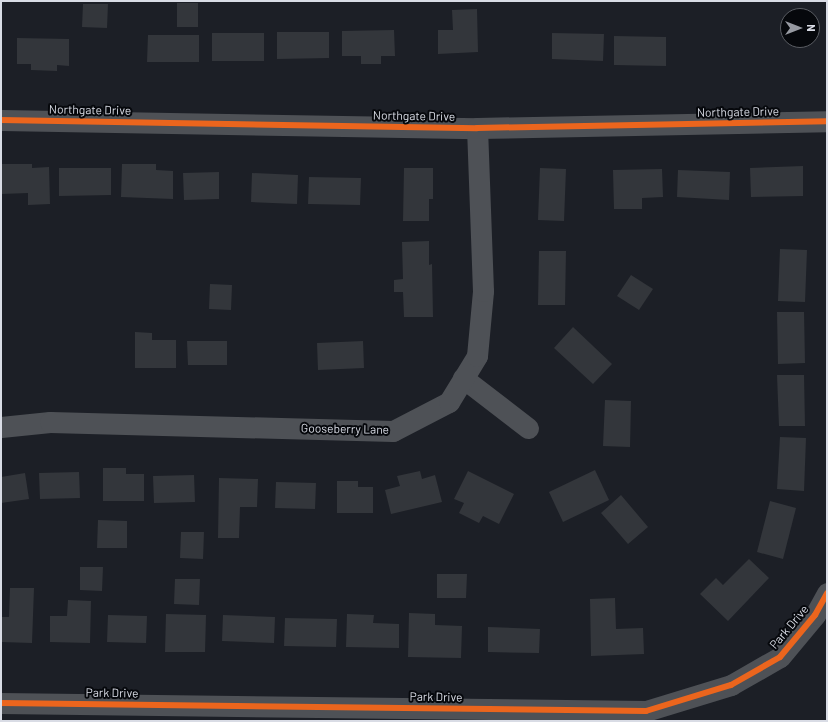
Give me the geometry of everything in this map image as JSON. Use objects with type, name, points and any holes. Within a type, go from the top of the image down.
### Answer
[{"type":"street","name":"Northgate Drive","points":[[1,120],[477,128],[827,121]]},
{"type":"street","name":"Gooseberry Lane","points":[[1,427],[50,422],[393,431],[449,402],[477,356],[483,291],[477,128]]},
{"type":"street","points":[[463,378],[528,428]]},
{"type":"street","name":"Park Drive","points":[[1,703],[646,711],[731,685],[780,657],[815,614],[827,593]]},
{"type":"building","points":[[177,3],[198,3],[198,27],[177,27]]},
{"type":"building","points":[[83,4],[108,4],[107,28],[82,27]]},
{"type":"building","points":[[477,9],[478,52],[438,54],[438,30],[453,30],[452,10]]},
{"type":"building","points":[[394,30],[395,56],[381,56],[381,64],[361,64],[361,56],[342,56],[342,31]]},
{"type":"building","points":[[277,32],[329,32],[329,58],[277,59]]},
{"type":"building","points":[[212,33],[264,33],[264,61],[212,61]]},
{"type":"building","points":[[552,33],[604,34],[603,61],[552,59]]},
{"type":"building","points":[[148,35],[199,35],[199,62],[147,62]]},
{"type":"building","points":[[614,36],[666,37],[666,66],[614,65]]},
{"type":"building","points":[[17,38],[69,39],[69,66],[57,65],[57,71],[31,70],[31,64],[17,64]]},
{"type":"building","points":[[1,164],[32,164],[32,168],[49,167],[50,204],[28,205],[28,193],[1,194]]},
{"type":"building","points":[[122,164],[156,164],[156,170],[173,171],[173,199],[121,197]]},
{"type":"building","points":[[803,166],[803,196],[751,197],[750,168]]},
{"type":"building","points":[[59,168],[111,168],[111,195],[59,196]]},
{"type":"building","points":[[404,168],[433,168],[433,199],[429,199],[429,221],[403,221]]},
{"type":"building","points":[[540,168],[566,169],[564,221],[538,220]]},
{"type":"building","points":[[662,169],[663,197],[642,198],[642,209],[614,209],[613,170]]},
{"type":"building","points":[[678,170],[730,172],[729,200],[677,197]]},
{"type":"building","points":[[219,172],[219,199],[184,200],[183,173]]},
{"type":"building","points":[[252,173],[298,175],[297,204],[251,202]]},
{"type":"building","points":[[309,177],[361,178],[360,205],[308,204]]},
{"type":"building","points":[[429,241],[429,265],[432,264],[433,317],[404,317],[403,292],[394,292],[394,280],[403,279],[402,242]]},
{"type":"building","points":[[780,249],[807,250],[805,302],[778,301]]},
{"type":"building","points":[[539,251],[566,251],[565,305],[538,305]]},
{"type":"building","points":[[631,275],[653,289],[639,310],[617,296]]},
{"type":"building","points":[[210,284],[232,285],[231,310],[209,309]]},
{"type":"building","points":[[777,312],[804,312],[805,363],[778,364]]},
{"type":"building","points":[[573,327],[612,364],[593,384],[554,348]]},
{"type":"building","points":[[135,332],[152,333],[152,340],[176,340],[176,368],[135,368]]},
{"type":"building","points":[[187,341],[227,341],[227,365],[188,365]]},
{"type":"building","points":[[363,341],[364,368],[318,370],[317,343]]},
{"type":"building","points":[[777,375],[804,375],[805,426],[779,426]]},
{"type":"building","points":[[605,400],[631,401],[630,447],[603,446]]},
{"type":"building","points":[[780,437],[806,438],[804,491],[777,489]]},
{"type":"building","points":[[103,468],[126,468],[126,474],[144,474],[144,501],[103,501]]},
{"type":"building","points":[[595,470],[609,500],[563,522],[549,492]]},
{"type":"building","points":[[420,471],[422,479],[435,475],[442,502],[391,514],[385,490],[400,486],[397,476]]},
{"type":"building","points":[[468,471],[514,494],[499,524],[483,516],[479,523],[459,513],[464,503],[454,499]]},
{"type":"building","points":[[79,472],[80,498],[40,499],[39,473]]},
{"type":"building","points":[[25,473],[29,499],[1,503],[1,477]]},
{"type":"building","points":[[194,475],[195,502],[154,503],[153,476]]},
{"type":"building","points":[[219,478],[258,479],[257,507],[240,507],[239,538],[218,538]]},
{"type":"building","points":[[337,481],[358,481],[358,487],[373,487],[373,513],[337,513]]},
{"type":"building","points":[[276,482],[316,483],[315,509],[275,508]]},
{"type":"building","points":[[621,495],[648,527],[628,544],[601,513]]},
{"type":"building","points":[[770,501],[796,508],[783,559],[757,552]]},
{"type":"building","points":[[98,520],[127,521],[127,548],[97,548]]},
{"type":"building","points":[[181,532],[204,532],[203,559],[180,558]]},
{"type":"building","points":[[749,559],[769,578],[728,621],[700,594],[716,578],[723,585]]},
{"type":"building","points":[[80,567],[103,567],[102,591],[80,590]]},
{"type":"building","points":[[437,574],[467,574],[466,598],[437,598]]},
{"type":"building","points":[[175,579],[200,579],[199,605],[174,604]]},
{"type":"building","points":[[10,588],[34,588],[32,643],[1,642],[1,617],[9,617]]},
{"type":"building","points":[[615,598],[616,629],[643,628],[644,654],[591,656],[590,599]]},
{"type":"building","points":[[68,600],[91,601],[90,643],[50,642],[50,616],[67,616]]},
{"type":"building","points":[[409,613],[435,614],[435,625],[462,626],[461,658],[408,657]]},
{"type":"building","points":[[166,614],[206,615],[205,652],[165,652]]},
{"type":"building","points":[[347,614],[374,615],[373,623],[399,624],[399,648],[346,647]]},
{"type":"building","points":[[108,615],[147,616],[146,643],[107,642]]},
{"type":"building","points":[[223,615],[275,617],[274,643],[222,641]]},
{"type":"building","points":[[285,618],[337,619],[336,647],[284,646]]},
{"type":"building","points":[[488,627],[540,629],[539,653],[488,652]]},
{"type":"cycle path","points":[[1,120],[477,128],[827,121]]},
{"type":"cycle path","points":[[1,703],[646,711],[731,685],[780,657],[815,615],[827,593]]}]
